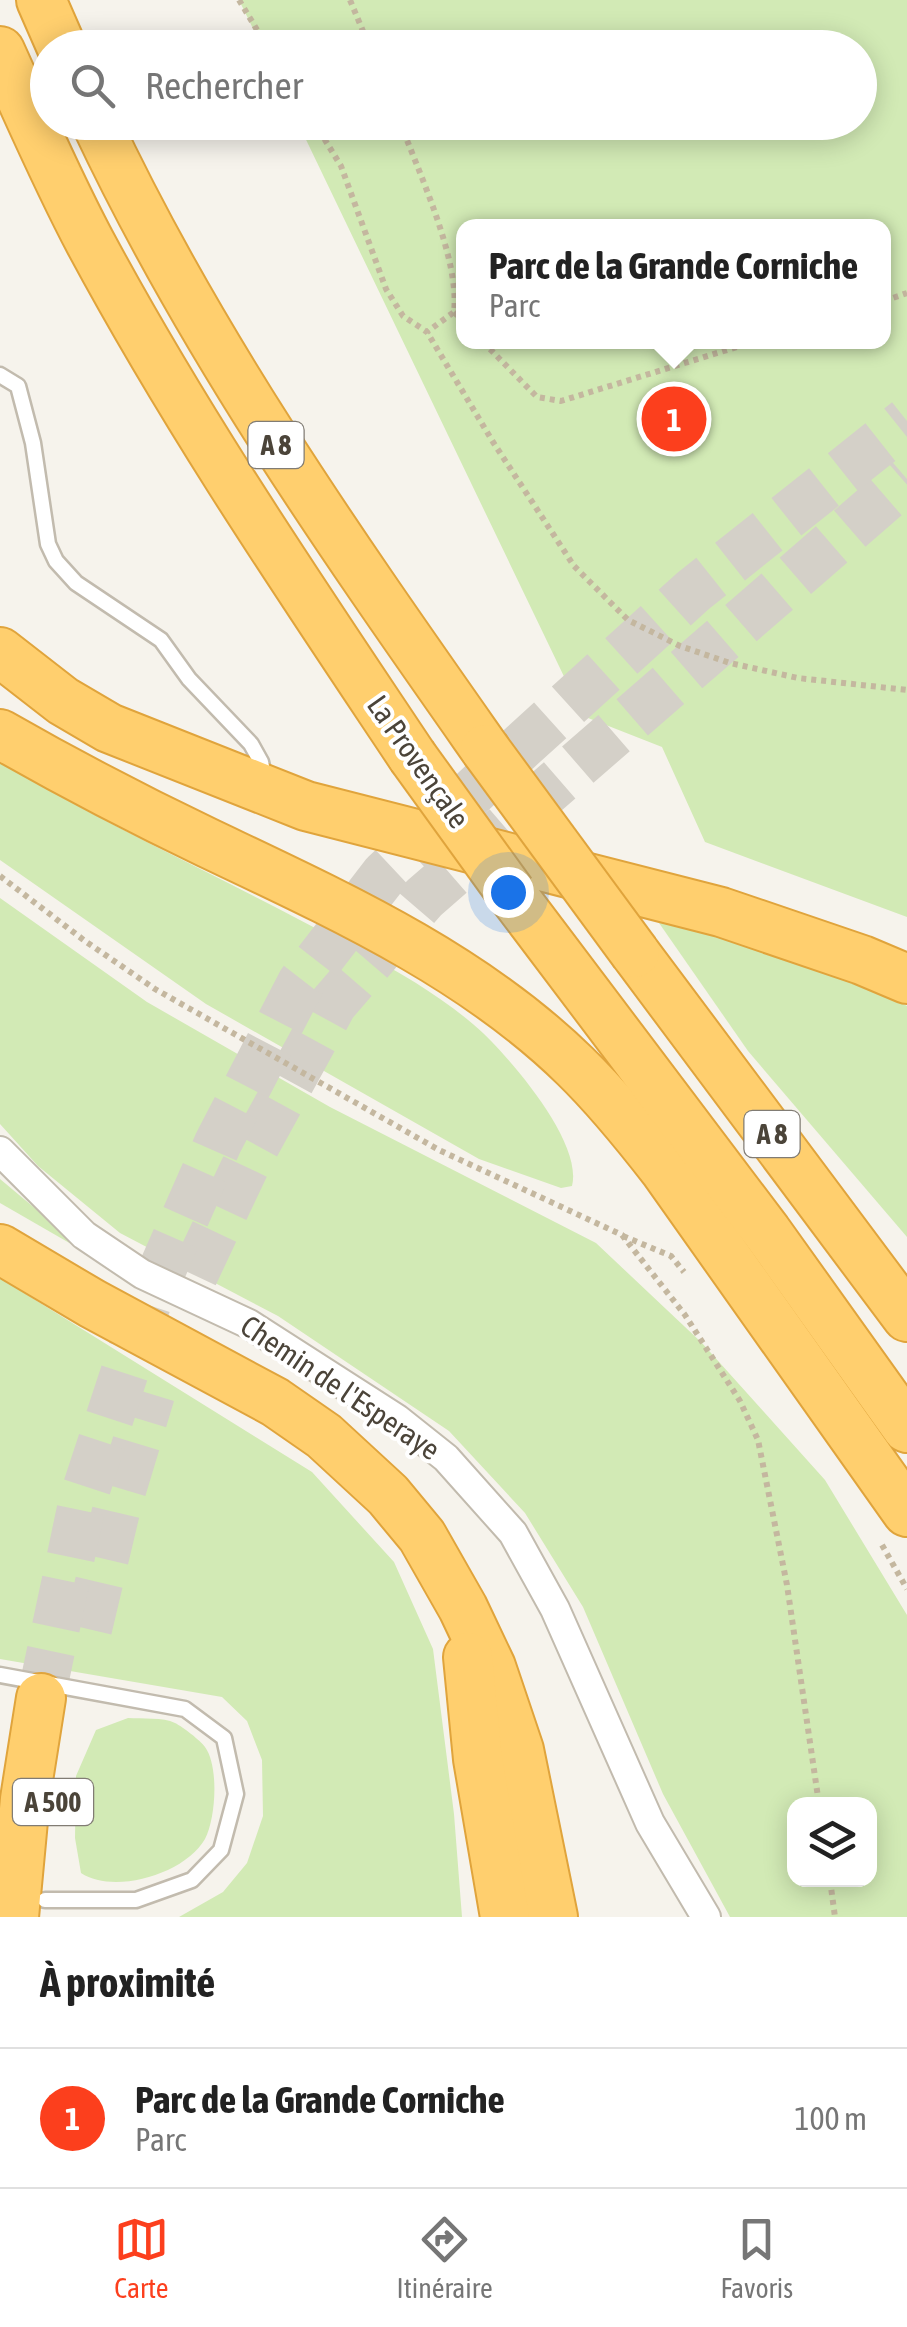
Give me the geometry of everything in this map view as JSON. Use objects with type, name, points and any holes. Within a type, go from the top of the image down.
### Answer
[{"type":"highway","points":[[40,0],[54,30]]},
{"type":"highway","name":"La Provençale","points":[[0,50],[30,114]]},
{"type":"highway","name":"La Provençale","points":[[42,140],[90,241],[155,356],[242,499],[412,756],[907,1428]]},
{"type":"highway","name":"La Provençale","points":[[105,140],[148,226],[264,426],[485,749],[907,1317]]},
{"type":"highway","points":[[0,652],[63,701],[109,728],[268,791],[353,819],[721,912],[907,979]]},
{"type":"highway","points":[[0,734],[108,794],[385,931],[458,974],[575,1065],[664,1169],[907,1512]]},
{"type":"highway","points":[[0,1249],[275,1402],[324,1436],[388,1495],[422,1536],[491,1667],[519,1750],[553,1917]]},
{"type":"highway","points":[[463,1608],[478,1759],[505,1917]]},
{"type":"highway","name":"A 500","points":[[24,1898],[47,1846],[55,1782],[56,1702]]},
{"type":"street","name":"Chemin de l'Esperaye","points":[[0,1151],[84,1235],[142,1274],[250,1324],[397,1419],[446,1458],[513,1533],[555,1609],[650,1824],[706,1917]]},
{"type":"lane","points":[[0,374],[18,386],[33,443],[48,544],[56,561],[76,583],[161,640],[189,679],[250,744],[261,762],[268,791]]},
{"type":"lane","points":[[0,1675],[186,1708],[224,1738],[236,1794],[221,1850],[192,1880],[136,1900],[24,1898]]},
{"type":"path","points":[[238,0],[257,30]]},
{"type":"path","points":[[350,0],[362,30]]},
{"type":"path","points":[[325,140],[340,166],[386,290],[403,316],[426,332],[492,442],[574,566],[628,620],[680,646],[730,663],[798,678],[907,690]]},
{"type":"path","points":[[407,140],[435,215],[456,288]]},
{"type":"path","points":[[426,332],[454,312],[456,298]]},
{"type":"path","points":[[490,349],[537,397],[561,401],[729,349]]},
{"type":"path","points":[[0,876],[156,989],[310,1078],[439,1150],[622,1235],[685,1315],[740,1402],[758,1440],[787,1585],[819,1797]]},
{"type":"path","points":[[831,1887],[835,1917]]},
{"type":"green space","points":[[239,0],[907,0],[907,917],[705,842],[662,747],[583,716],[306,140],[877,140],[877,30],[254,30]]},
{"type":"green space","points":[[0,762],[387,966],[451,1006],[496,1046],[543,1104],[567,1148],[573,1168],[572,1186],[561,1188],[479,1159],[206,1004],[0,860]]},
{"type":"green space","points":[[0,898],[147,1002],[330,1107],[596,1243],[702,1343],[825,1480],[907,1615],[907,1917],[730,1917],[663,1794],[583,1607],[525,1513],[449,1431],[278,1316],[120,1233],[38,1166],[0,1124]]},
{"type":"green space","points":[[650,910],[813,956],[907,1006],[907,1237],[748,1051]]},
{"type":"green space","points":[[0,1179],[92,1256],[0,1203]]},
{"type":"green space","points":[[0,1278],[312,1472],[394,1562],[433,1649],[454,1814],[462,1917],[179,1917],[223,1892],[247,1863],[263,1816],[262,1760],[247,1721],[222,1697],[0,1659]]},
{"type":"green space","points":[[128,1718],[170,1721],[203,1744],[212,1766],[214,1806],[205,1839],[182,1862],[148,1877],[111,1882],[81,1873],[75,1838],[76,1776],[96,1730]]},
{"type":"tunnel","points":[[41,1698],[83,1499],[147,1304],[218,1143],[301,983],[385,874],[523,745],[693,591],[907,421]]},
{"type":"tunnel","points":[[194,1275],[250,1156],[333,1004],[424,898],[907,479]]},
{"type":"tunnel","points":[[88,1629],[117,1507],[151,1394]]},
{"type":"place","name":"Parc de la Grande Corniche","points":[[674,419]]}]
